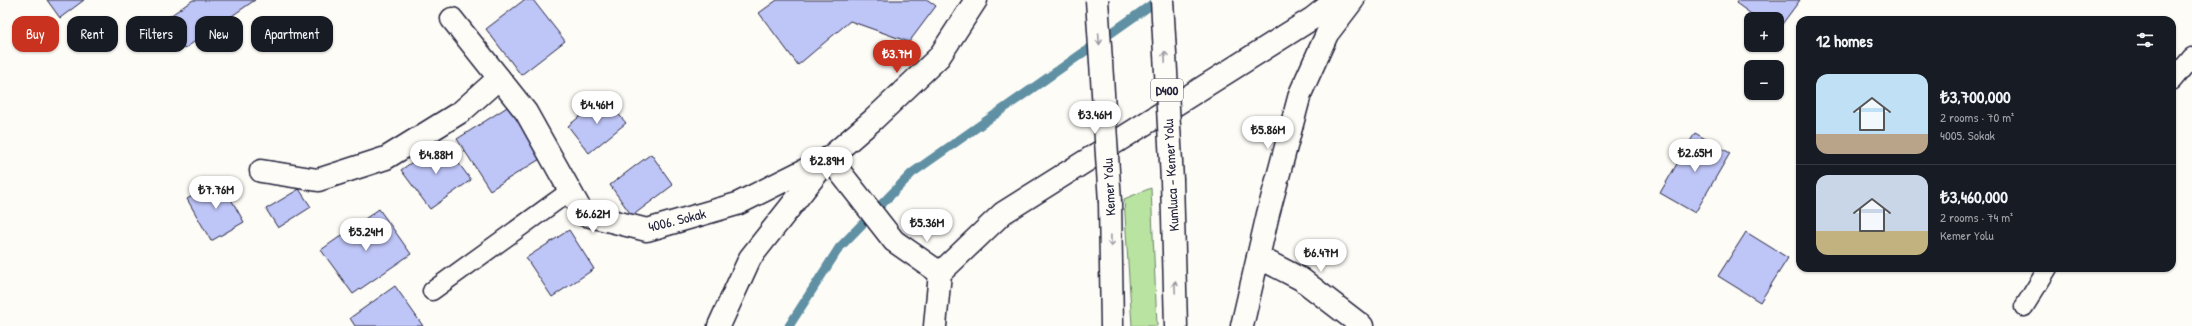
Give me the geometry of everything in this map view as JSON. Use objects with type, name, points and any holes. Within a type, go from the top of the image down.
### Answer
[{"type":"main road","points":[[719,326],[750,258],[829,158],[874,119],[939,57],[976,0]]},
{"type":"main road","name":"Kemer Yolu","points":[[1097,0],[1110,202],[1112,326]]},
{"type":"main road","name":"Kumluca - Kemer Yolu","points":[[1162,0],[1172,180],[1176,326]]},
{"type":"main road","points":[[935,326],[940,273],[1003,212],[1313,18],[1336,0]]},
{"type":"main road","points":[[1242,326],[1258,257],[1300,94],[1327,34],[1353,0]]},
{"type":"main road","name":"4006. Sokak","points":[[452,19],[526,112],[583,214],[647,230],[737,204],[829,158]]},
{"type":"main road","points":[[261,171],[318,180],[386,158],[462,111],[499,78]]},
{"type":"main road","points":[[829,158],[850,182],[894,241],[940,273]]},
{"type":"main road","points":[[1258,257],[1301,279],[1362,326]]},
{"type":"lane","points":[[2176,76],[2192,57]]},
{"type":"lane","points":[[432,291],[570,190]]},
{"type":"lane","points":[[2024,306],[2045,272]]},
{"type":"green space","points":[[1151,188],[1157,326],[1132,326],[1124,199]]},
{"type":"building","points":[[47,0],[84,0],[60,18]]},
{"type":"building","points":[[193,0],[255,0],[232,16],[195,16],[195,41],[187,47],[187,16],[170,16]]},
{"type":"building","points":[[524,0],[533,0],[565,41],[521,75],[486,29]]},
{"type":"building","points":[[777,0],[928,0],[936,6],[909,42],[850,21],[798,65],[759,13]]},
{"type":"building","points":[[1738,0],[1800,0],[1784,22],[1784,12],[1748,12],[1736,3]]},
{"type":"building","points":[[604,97],[626,123],[589,153],[568,126]]},
{"type":"building","points":[[512,104],[545,156],[490,190],[457,139]]},
{"type":"building","points":[[1695,133],[1730,153],[1695,213],[1660,193]]},
{"type":"building","points":[[442,141],[471,180],[430,209],[401,170]]},
{"type":"building","points":[[651,154],[673,185],[632,216],[610,185]]},
{"type":"building","points":[[220,180],[244,222],[211,241],[187,199]]},
{"type":"building","points":[[299,189],[311,207],[278,228],[266,209]]},
{"type":"building","points":[[379,209],[411,254],[353,294],[321,250]]},
{"type":"building","points":[[569,230],[594,269],[552,297],[526,258]]},
{"type":"building","points":[[1746,232],[1788,258],[1760,302],[1718,276]]},
{"type":"building","points":[[395,286],[423,326],[355,326],[350,318]]},
{"type":"waterway","points":[[789,326],[839,248],[912,173],[1158,0]]}]
